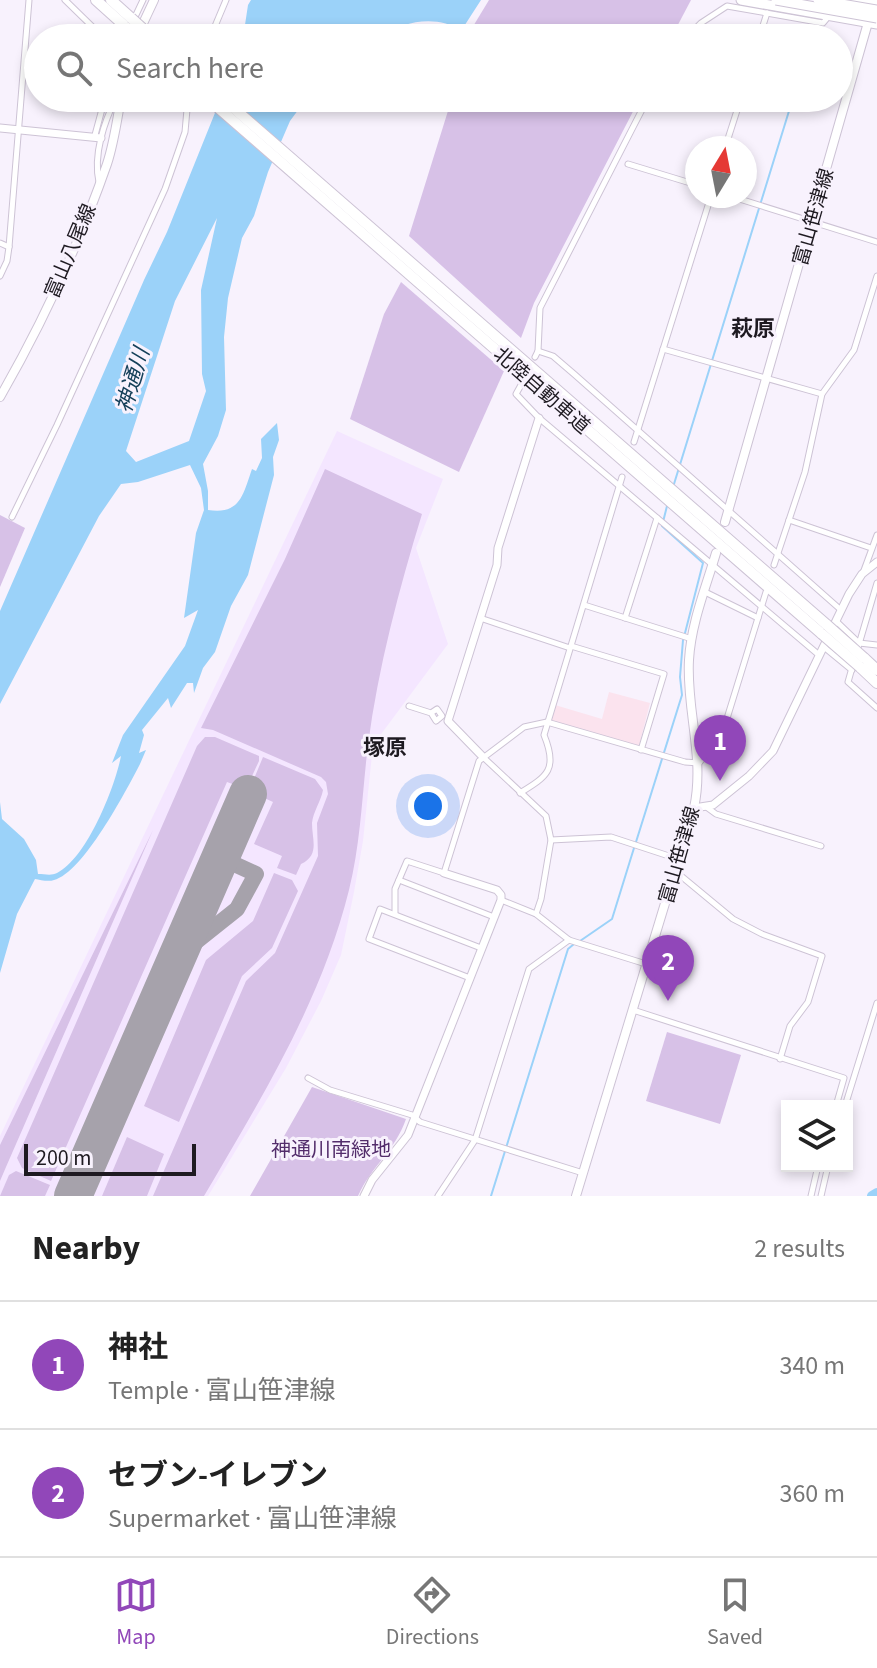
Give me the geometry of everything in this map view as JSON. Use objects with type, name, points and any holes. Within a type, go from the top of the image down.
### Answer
[{"type":"highway","points":[[96,0],[123,24]]},
{"type":"highway","points":[[111,0],[125,24]]},
{"type":"highway","points":[[741,0],[874,22]]},
{"type":"highway","points":[[776,0],[874,22]]},
{"type":"highway","points":[[818,0],[876,4]]},
{"type":"highway","points":[[855,0],[876,4]]},
{"type":"highway","name":"北陸自動車道","points":[[223,112],[828,627],[877,683]]},
{"type":"highway","name":"北陸自動車道","points":[[238,112],[511,356]]},
{"type":"highway","name":"北陸自動車道","points":[[859,665],[877,670]]},
{"type":"main road","points":[[143,24],[154,0]]},
{"type":"main road","name":"富山笹津線","points":[[853,89],[874,22],[876,4]]},
{"type":"main road","name":"富山八尾線","points":[[0,397],[39,323],[99,183],[111,149],[116,112]]},
{"type":"main road","name":"富山笹津線","points":[[725,522],[846,112]]},
{"type":"main road","name":"富山笹津線","points":[[576,1196],[694,808],[699,763],[689,681],[692,639],[716,553]]},
{"type":"street","points":[[27,24],[29,0]]},
{"type":"street","points":[[65,0],[90,24]]},
{"type":"street","points":[[129,24],[143,0]]},
{"type":"street","points":[[216,24],[226,0]]},
{"type":"street","points":[[700,24],[727,6],[823,23],[825,16]]},
{"type":"street","points":[[763,24],[767,13]]},
{"type":"street","points":[[0,276],[9,247],[24,59]]},
{"type":"street","points":[[99,183],[96,171],[102,112]]},
{"type":"street","points":[[98,136],[111,112]]},
{"type":"street","points":[[12,517],[165,189],[185,132],[187,112]]},
{"type":"street","points":[[641,112],[540,308],[536,354],[553,356],[841,610]]},
{"type":"street","points":[[729,136],[737,112]]},
{"type":"street","points":[[0,128],[98,136]]},
{"type":"street","points":[[628,164],[685,181]]},
{"type":"street","points":[[757,205],[877,242]]},
{"type":"street","points":[[634,442],[707,208]]},
{"type":"street","points":[[0,243],[9,247]]},
{"type":"street","points":[[774,565],[805,472],[822,394],[854,350],[877,276]]},
{"type":"street","points":[[663,349],[822,394]]},
{"type":"street","points":[[521,385],[516,394],[539,418],[820,656]]},
{"type":"street","points":[[445,718],[497,565],[498,548],[539,418]]},
{"type":"street","points":[[520,793],[545,778],[549,771],[544,735],[547,722],[622,477]]},
{"type":"street","points":[[625,618],[657,518]]},
{"type":"street","points":[[789,520],[871,548]]},
{"type":"street","points":[[694,808],[713,805],[749,776],[773,751],[824,647],[828,627],[862,574],[877,535]]},
{"type":"street","points":[[862,574],[877,562]]},
{"type":"street","points":[[877,583],[859,643],[859,665],[848,682],[877,708]]},
{"type":"street","points":[[705,592],[758,618]]},
{"type":"street","points":[[444,873],[479,761],[524,727],[547,722],[641,750],[699,763],[705,756],[716,754],[766,592]]},
{"type":"street","points":[[584,605],[692,639]]},
{"type":"street","points":[[480,618],[664,674],[641,750]]},
{"type":"street","points":[[828,627],[859,643],[877,645]]},
{"type":"street","points":[[824,647],[859,665]]},
{"type":"street","points":[[409,706],[431,713],[439,710],[483,757],[546,816],[551,840],[536,914]]},
{"type":"street","points":[[705,806],[716,814],[821,846]]},
{"type":"street","points":[[551,840],[611,837],[678,859]]},
{"type":"street","points":[[364,1196],[380,1169],[401,1146],[416,1118],[501,895],[497,890],[407,861],[395,889],[395,914]]},
{"type":"street","points":[[675,871],[733,919],[762,934],[822,956],[808,1002],[790,1026],[780,1059]]},
{"type":"street","points":[[399,880],[494,917]]},
{"type":"street","points":[[501,900],[536,914],[569,940],[647,964]]},
{"type":"street","points":[[470,978],[369,939],[380,909],[481,948]]},
{"type":"street","points":[[438,1196],[475,1140],[529,969],[569,940]]},
{"type":"street","points":[[847,1100],[877,1003]]},
{"type":"street","points":[[632,1010],[844,1078],[838,1100]]},
{"type":"street","points":[[308,1078],[330,1090],[583,1173]]},
{"type":"street","points":[[811,1196],[817,1172]]},
{"type":"street","points":[[821,1196],[827,1172]]},
{"type":"shaded area","points":[[337,431],[443,479],[416,548],[448,644],[373,745],[354,892],[341,955],[321,1001],[286,1068],[208,1196],[0,1196],[0,1136]]},
{"type":"shaded area","points":[[609,692],[650,703],[639,746],[551,721],[555,705],[602,719]]},
{"type":"green space","points":[[489,0],[691,0],[678,24],[474,24]]},
{"type":"green space","points":[[448,112],[633,112],[534,303],[521,338],[409,236]]},
{"type":"green space","points":[[401,282],[504,371],[459,472],[350,419],[384,314]]},
{"type":"green space","points":[[325,469],[422,514],[397,600],[377,687],[349,890],[323,971],[288,1048],[204,1196],[153,1196],[246,981],[275,953],[318,856],[317,823],[328,794],[326,782],[321,777],[213,730],[201,728],[285,559]]},
{"type":"green space","points":[[0,515],[25,528],[0,587]]},
{"type":"green space","points":[[205,737],[215,737],[259,756],[259,761],[246,789],[227,782],[51,1181],[22,1168],[17,1158],[197,746]]},
{"type":"green space","points":[[263,757],[315,779],[323,790],[312,823],[313,852],[301,864],[296,875],[277,868],[282,856],[254,844],[273,802],[249,791]]},
{"type":"green space","points":[[153,830],[6,1167],[0,1181],[0,1145]]},
{"type":"green space","points":[[274,873],[292,880],[298,891],[272,948],[242,976],[179,1122],[144,1106],[206,960],[253,921]]},
{"type":"green space","points":[[667,1032],[741,1055],[720,1124],[646,1101]]},
{"type":"green space","name":"神通川南緑地","points":[[312,1087],[406,1119],[396,1140],[358,1196],[250,1196]]},
{"type":"green space","points":[[127,1137],[164,1154],[147,1196],[102,1196]]},
{"type":"green space","points":[[16,1171],[50,1185],[45,1196],[0,1196],[9,1175]]},
{"type":"water","points":[[251,0],[481,0],[466,24],[432,21],[410,24],[245,24]]},
{"type":"water","name":"神通川","points":[[215,112],[297,112],[290,121],[268,172],[254,216],[242,238],[228,298],[224,337],[226,410],[218,436],[203,464],[208,510],[219,511],[234,506],[243,495],[252,469],[256,471],[262,458],[261,439],[277,423],[279,440],[273,457],[274,475],[248,575],[231,606],[215,652],[203,668],[194,693],[193,683],[187,683],[171,708],[168,698],[142,730],[144,735],[139,753],[146,750],[140,764],[90,847],[65,874],[52,881],[35,879],[17,914],[0,973],[0,802],[2,819],[24,839],[36,860],[38,874],[55,874],[68,865],[89,838],[106,803],[121,756],[112,763],[123,735],[185,646],[198,610],[184,618],[196,533],[204,510],[201,488],[190,465],[138,482],[121,484],[99,516],[0,704],[0,611],[167,232]],"holes":[[[217,218],[201,290],[202,374],[206,391],[189,441],[136,462],[126,451],[175,301]]]},
{"type":"waterway","points":[[815,24],[818,16]]},
{"type":"waterway","points":[[674,484],[789,112]]},
{"type":"waterway","points":[[667,506],[662,526],[703,563],[685,633]]},
{"type":"waterway","points":[[636,842],[682,695],[683,640]]},
{"type":"waterway","points":[[580,941],[612,919],[634,848]]},
{"type":"waterway","points":[[491,1196],[568,949],[574,944]]},
{"type":"waterway","points":[[872,1196],[877,1193]]},
{"type":"taxiway","points":[[178,956],[237,909],[256,874],[221,858]]},
{"type":"runway","points":[[73,1196],[248,794]]},
{"type":"place","name":"神社","points":[[720,781]]},
{"type":"place","name":"セブン-イレブン","points":[[668,1001]]},
{"type":"district","name":"萩原","points":[[753,328]]},
{"type":"district","name":"塚原","points":[[385,747]]}]
